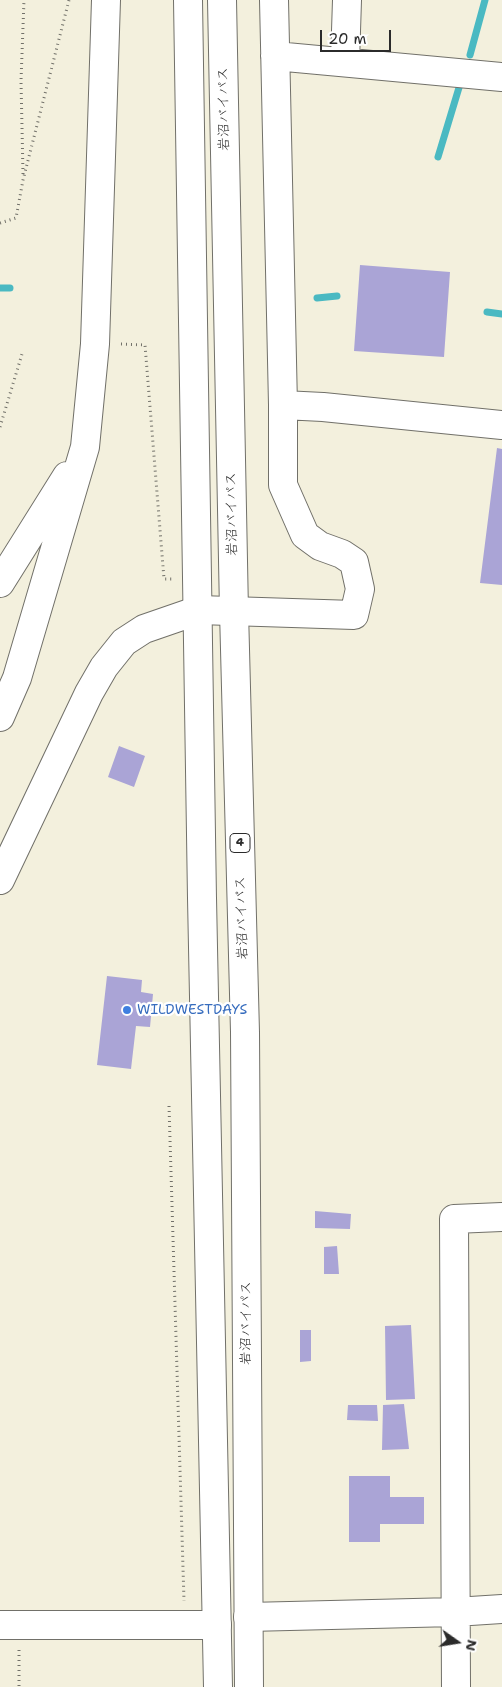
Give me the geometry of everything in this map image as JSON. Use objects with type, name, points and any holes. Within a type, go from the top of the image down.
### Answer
[{"type":"main road","points":[[0,717],[17,678],[85,447],[95,344],[106,0]]},
{"type":"main road","points":[[188,0],[202,898],[218,1687]]},
{"type":"main road","name":"岩沼バイパス","points":[[222,0],[234,611],[245,1032],[250,1687]]},
{"type":"main road","points":[[0,880],[62,747],[104,667],[124,642],[144,629],[198,610],[354,615],[360,588],[354,562],[342,554],[320,546],[305,535],[283,485],[284,405],[274,0]]},
{"type":"main road","points":[[345,62],[347,0]]},
{"type":"main road","points":[[275,56],[502,77]]},
{"type":"main road","points":[[284,405],[502,424]]},
{"type":"main road","points":[[0,582],[85,447]]},
{"type":"main road","points":[[456,1687],[454,1219],[502,1217]]},
{"type":"main road","points":[[248,1617],[455,1612],[502,1609]]},
{"type":"main road","points":[[9,1625],[217,1624]]},
{"type":"path","points":[[23,180],[21,81],[24,0]]},
{"type":"path","points":[[0,223],[16,218],[23,180],[69,0]]},
{"type":"path","points":[[95,344],[145,345],[164,579],[176,580]]},
{"type":"path","points":[[0,427],[22,354]]},
{"type":"path","points":[[169,1106],[185,1624]]},
{"type":"path","points":[[9,1625],[19,1687]]},
{"type":"building","points":[[360,265],[450,272],[444,357],[354,351]]},
{"type":"building","points":[[497,448],[502,449],[502,585],[480,583]]},
{"type":"building","points":[[119,746],[145,756],[134,787],[108,777]]},
{"type":"building","name":"WILDWESTDAYS","points":[[107,976],[142,980],[141,992],[153,994],[150,1027],[136,1026],[131,1069],[97,1065]]},
{"type":"building","points":[[315,1211],[351,1214],[350,1229],[315,1228]]},
{"type":"building","points":[[337,1246],[339,1274],[324,1274],[324,1247]]},
{"type":"building","points":[[411,1325],[415,1399],[386,1400],[385,1326]]},
{"type":"building","points":[[300,1330],[311,1330],[311,1361],[300,1362]]},
{"type":"building","points":[[404,1404],[409,1449],[382,1450],[383,1405]]},
{"type":"building","points":[[348,1405],[377,1405],[378,1421],[347,1420]]},
{"type":"building","points":[[349,1476],[390,1476],[390,1497],[424,1497],[424,1524],[380,1524],[380,1542],[349,1542]]},
{"type":"waterway","points":[[470,55],[485,0]]},
{"type":"waterway","points":[[438,157],[461,81]]},
{"type":"waterway","points":[[0,288],[10,288]]},
{"type":"waterway","points":[[317,298],[337,296]]},
{"type":"waterway","points":[[487,312],[502,314]]},
{"type":"place","name":"WILDWESTDAYS","points":[[127,1010]]}]
